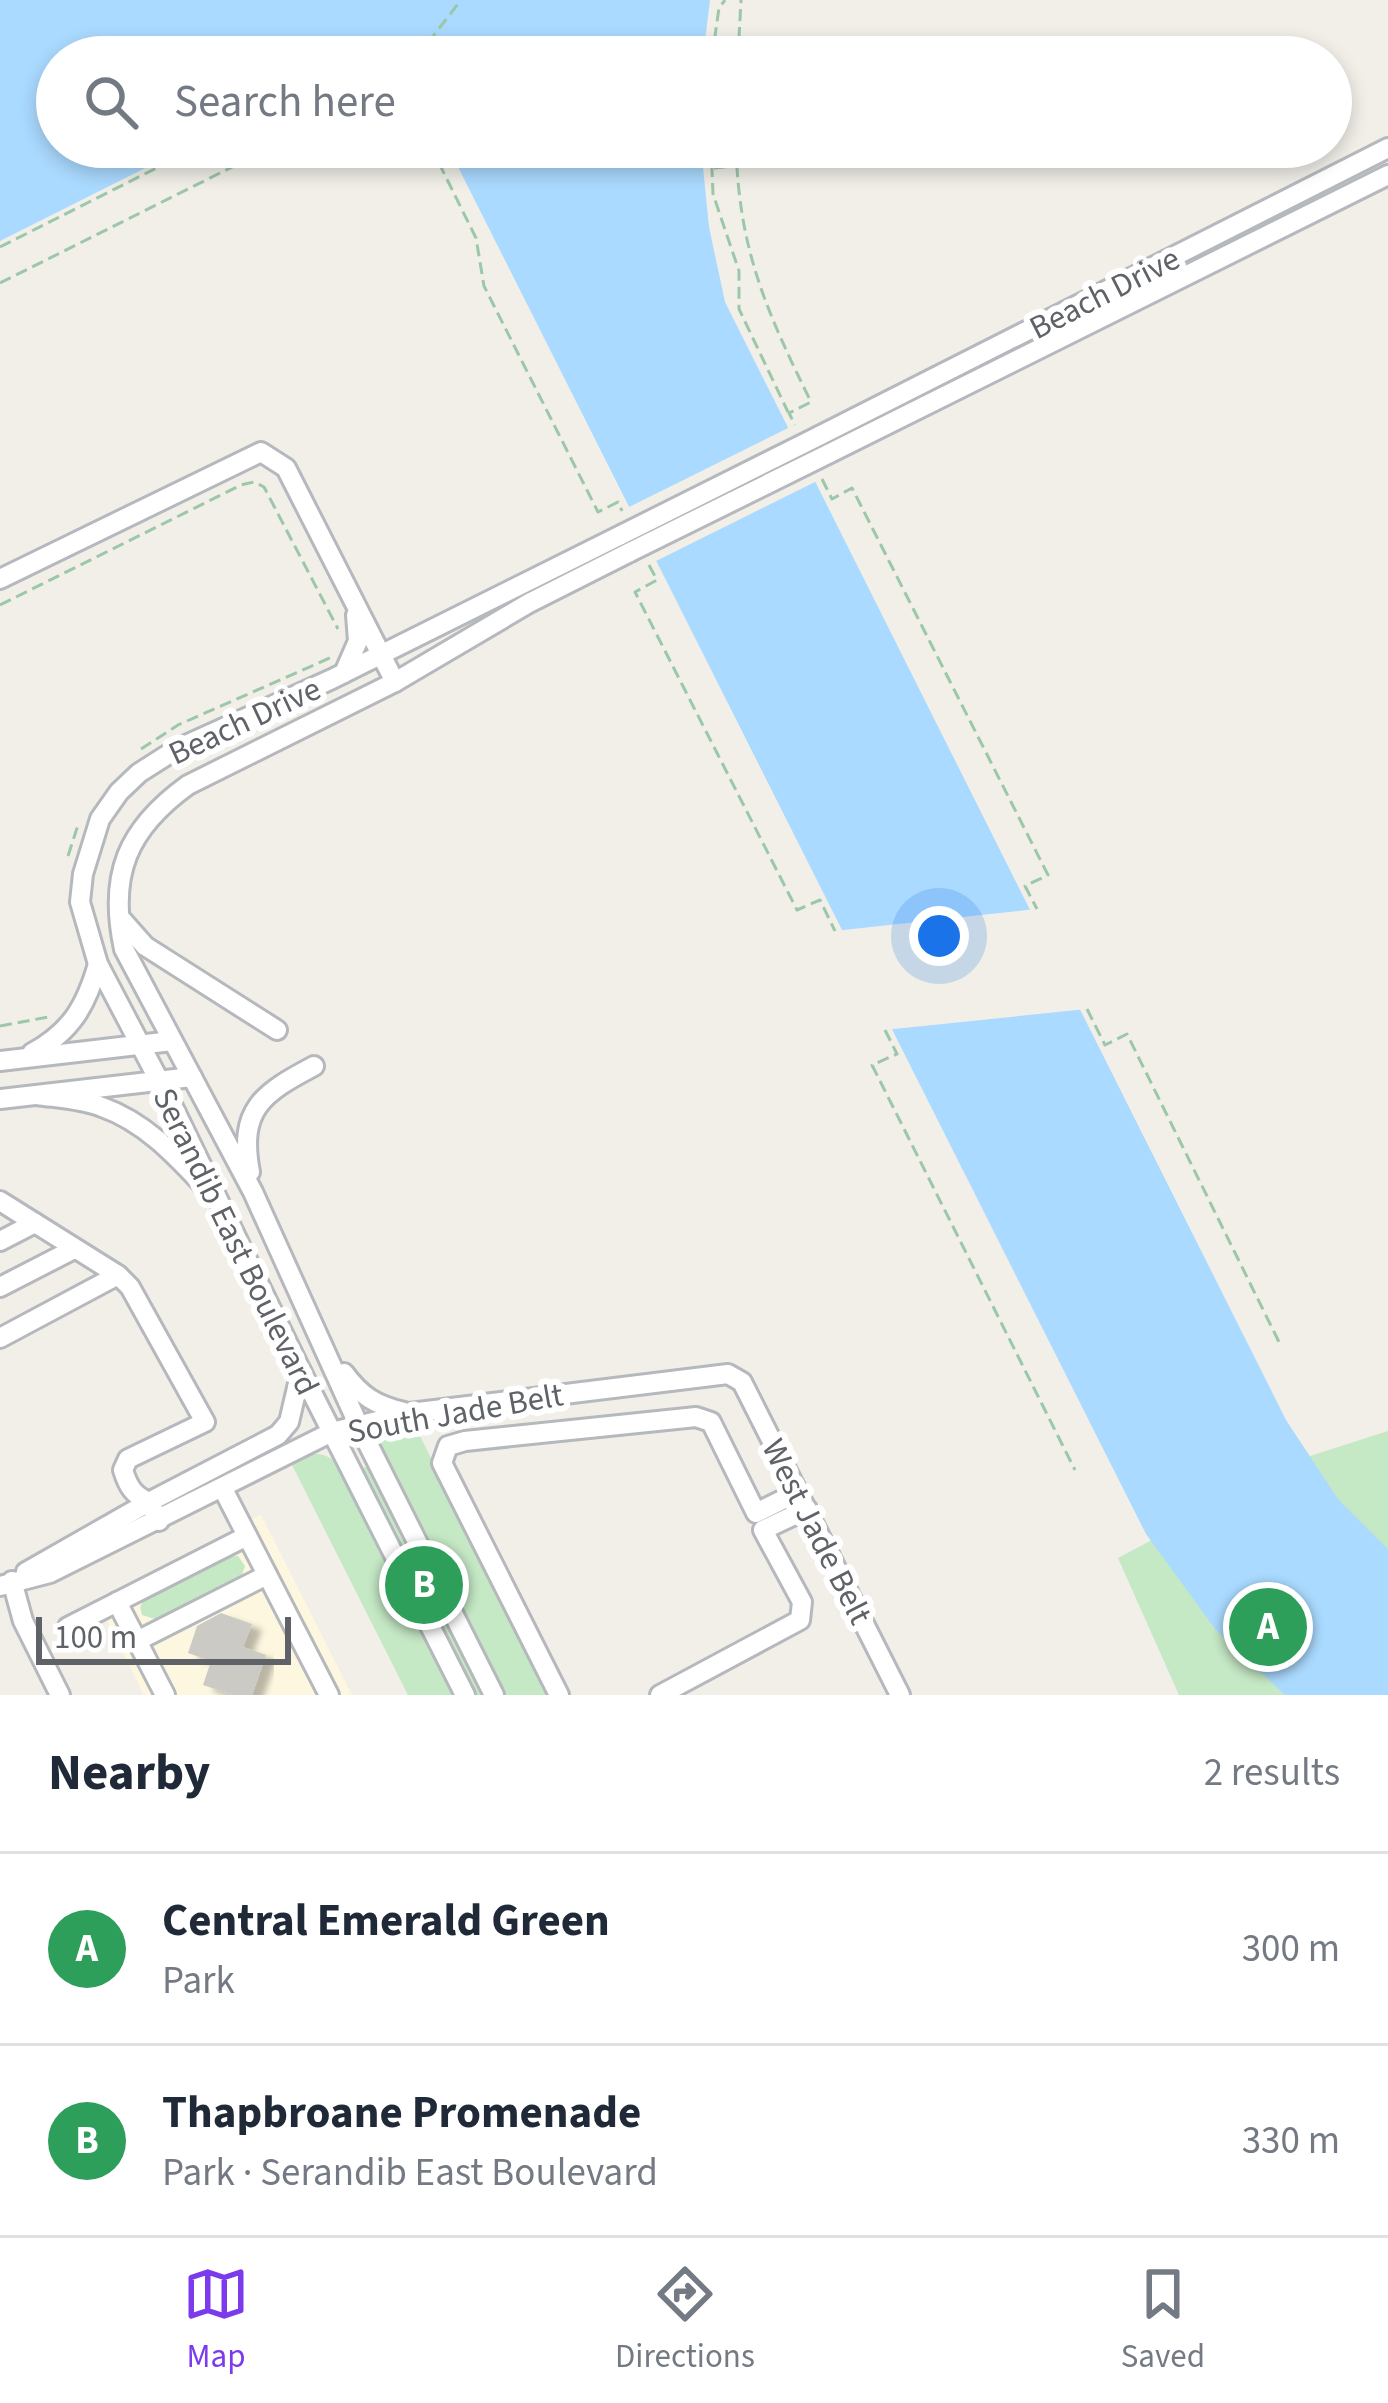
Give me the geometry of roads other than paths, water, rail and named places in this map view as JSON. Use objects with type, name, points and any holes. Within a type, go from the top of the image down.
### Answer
[{"type":"street","name":"Beach Drive","points":[[1352,167],[1388,148]]},
{"type":"street","name":"Beach Drive","points":[[824,445],[1350,168]]},
{"type":"street","name":"Beach Drive","points":[[824,445],[1388,175]]},
{"type":"street","points":[[626,543],[824,445]]},
{"type":"street","points":[[0,578],[261,452],[286,468],[395,682]]},
{"type":"street","name":"Beach Drive","points":[[140,1045],[98,964],[80,902],[90,845],[119,792],[175,750],[626,543]]},
{"type":"street","name":"Beach Drive","points":[[172,1041],[124,949],[116,912],[122,869],[133,843],[165,802],[210,772],[395,682],[626,543]]},
{"type":"street","points":[[344,673],[358,641],[354,603]]},
{"type":"street","points":[[116,912],[145,946],[277,1030]]},
{"type":"street","points":[[22,1059],[67,1030],[84,1008],[98,964]]},
{"type":"street","points":[[0,1061],[172,1041]]},
{"type":"street","name":"Serandib East Boulevard","points":[[172,1041],[253,1192],[358,1424],[494,1695]]},
{"type":"street","name":"Serandib East Boulevard","points":[[140,1045],[464,1695]]},
{"type":"street","points":[[253,1192],[245,1148],[253,1112],[265,1095],[314,1066]]},
{"type":"street","points":[[0,1099],[192,1077]]},
{"type":"street","points":[[37,1095],[101,1106],[139,1125],[218,1200]]},
{"type":"street","points":[[0,1201],[130,1287],[205,1421],[128,1459],[123,1470],[128,1486],[149,1502],[159,1521]]},
{"type":"street","points":[[0,1241],[35,1223]]},
{"type":"street","points":[[0,1287],[74,1249]]},
{"type":"street","points":[[0,1338],[118,1275]]},
{"type":"street","points":[[329,1355],[360,1394],[377,1405],[410,1413]]},
{"type":"street","points":[[59,1695],[6,1583],[278,1435],[289,1422],[301,1371]]},
{"type":"street","name":"South Jade Belt","points":[[6,1583],[50,1573],[332,1432],[358,1424],[410,1413],[728,1374]]},
{"type":"street","name":"West Jade Belt","points":[[728,1374],[742,1382],[900,1695]]},
{"type":"street","points":[[559,1695],[442,1463],[448,1446],[696,1417],[711,1422],[756,1514],[802,1500]]},
{"type":"street","points":[[223,1489],[329,1695]]},
{"type":"street","points":[[660,1695],[800,1620],[802,1602],[764,1530],[802,1500]]},
{"type":"street","points":[[68,1627],[247,1536]]},
{"type":"street","points":[[137,1641],[267,1575]]},
{"type":"street","points":[[117,1602],[165,1695]]},
{"type":"water","points":[[0,0],[710,0],[706,36],[36,36],[36,168],[145,168],[0,241]]},
{"type":"water","points":[[459,168],[703,168],[709,227],[725,302],[1286,1420],[1338,1499],[1388,1549],[1388,1695],[1285,1695],[1216,1630],[1146,1534]]},
{"type":"place","name":"Thapbroane Promenade","points":[[424,1585]]},
{"type":"place","name":"Central Emerald Green","points":[[1268,1627]]}]
